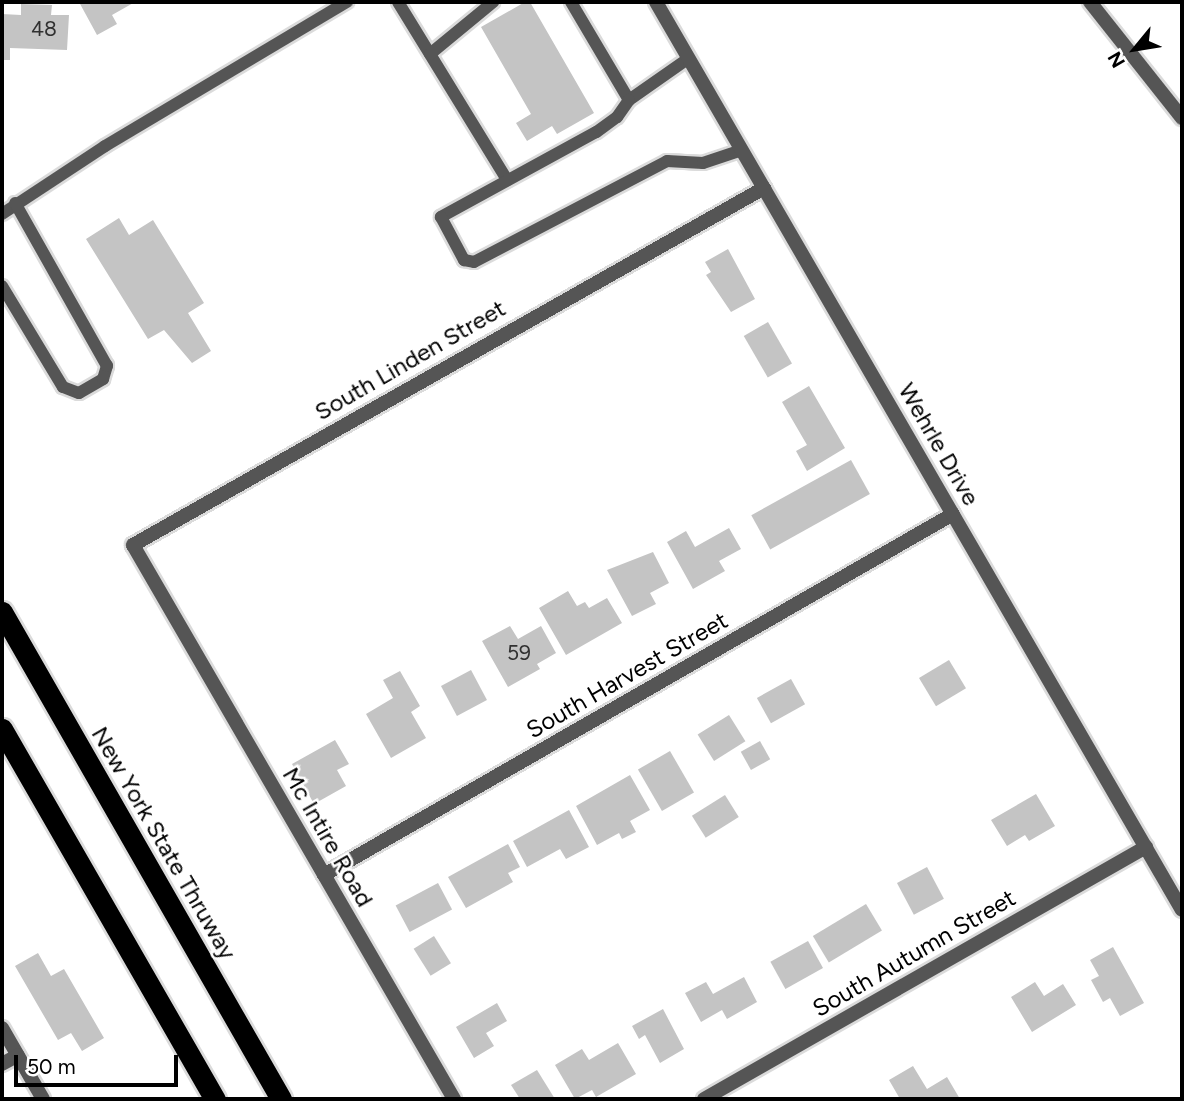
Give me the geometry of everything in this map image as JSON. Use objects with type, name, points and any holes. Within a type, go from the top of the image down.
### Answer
[{"type":"highway","name":"New York State Thruway","points":[[2,612],[281,1099]]},
{"type":"highway","points":[[2,729],[215,1099]]},
{"type":"street","name":"Wehrle Drive","points":[[656,2],[1182,910]]},
{"type":"street","points":[[1090,2],[1182,118]]},
{"type":"street","name":"South Linden Street","points":[[163,597],[133,545],[764,188]]},
{"type":"street","name":"South Harvest Street","points":[[324,875],[953,514]]},
{"type":"street","name":"Mc Intire Road","points":[[163,597],[454,1099]]},
{"type":"street","name":"South Autumn Street","points":[[704,1099],[1146,846]]},
{"type":"street","points":[[2,1028],[43,1099]]},
{"type":"street","points":[[2,1065],[18,1055]]},
{"type":"lane","points":[[2,214],[15,203],[347,2]]},
{"type":"lane","points":[[398,2],[507,180]]},
{"type":"lane","points":[[430,54],[493,2]]},
{"type":"lane","points":[[571,2],[629,100]]},
{"type":"lane","points":[[689,58],[629,100],[617,117],[596,132],[441,217],[464,260],[474,262],[667,161],[703,163],[742,150]]},
{"type":"lane","points":[[2,286],[63,387],[79,393],[103,379],[107,366],[15,203]]},
{"type":"building","points":[[79,2],[135,2],[112,15],[117,24],[97,35]]},
{"type":"building","points":[[525,2],[530,2],[594,113],[557,134],[552,126],[527,141],[516,123],[531,114],[481,27]]},
{"type":"building","points":[[21,4],[52,5],[51,15],[69,15],[67,50],[10,48],[10,60],[2,60],[2,14],[21,15]]},
{"type":"building","points":[[119,218],[129,235],[153,220],[204,303],[188,313],[211,351],[192,363],[164,330],[148,339],[86,239]]},
{"type":"building","points":[[728,249],[755,299],[731,312],[706,275],[711,272],[705,262]]},
{"type":"building","points":[[768,322],[792,364],[768,378],[744,336]]},
{"type":"building","points":[[809,386],[845,448],[807,471],[796,451],[807,445],[782,402]]},
{"type":"building","points":[[851,460],[870,494],[770,549],[751,515]]},
{"type":"building","points":[[729,528],[741,549],[719,561],[725,571],[693,589],[667,542],[686,531],[695,547]]},
{"type":"building","points":[[653,552],[669,583],[650,593],[656,604],[632,616],[607,570]]},
{"type":"building","points":[[568,591],[577,606],[585,602],[589,608],[607,598],[622,623],[566,655],[539,608]]},
{"type":"building","points":[[510,626],[518,639],[541,626],[556,653],[537,664],[540,669],[508,687],[482,641]]},
{"type":"building","points":[[949,660],[966,688],[936,706],[919,678]]},
{"type":"building","points":[[471,670],[487,700],[457,716],[441,686]]},
{"type":"building","points":[[400,671],[420,706],[411,712],[426,738],[391,758],[366,714],[393,698],[383,680]]},
{"type":"building","points":[[791,679],[805,704],[771,723],[757,698]]},
{"type":"building","points":[[729,715],[745,741],[714,761],[698,735]]},
{"type":"building","points":[[335,740],[349,764],[337,770],[346,786],[314,804],[292,764]]},
{"type":"building","points":[[760,741],[770,759],[751,770],[741,752]]},
{"type":"building","points":[[670,751],[694,793],[662,811],[638,770]]},
{"type":"building","points":[[630,775],[650,810],[630,821],[636,832],[622,839],[619,833],[597,845],[576,806]]},
{"type":"building","points":[[1036,794],[1055,826],[1029,841],[1025,835],[1007,846],[991,820]]},
{"type":"building","points":[[725,795],[739,817],[706,838],[692,816]]},
{"type":"building","points":[[569,810],[589,847],[566,859],[560,849],[527,867],[513,841]]},
{"type":"building","points":[[508,844],[520,867],[508,873],[513,882],[466,908],[448,877]]},
{"type":"building","points":[[927,867],[944,899],[914,915],[897,883]]},
{"type":"building","points":[[438,883],[452,909],[410,932],[396,906]]},
{"type":"building","points":[[866,904],[882,931],[829,963],[813,936]]},
{"type":"building","points":[[434,936],[451,963],[431,976],[414,949]]},
{"type":"building","points":[[808,941],[823,968],[785,989],[770,962]]},
{"type":"building","points":[[1113,947],[1144,1003],[1120,1016],[1110,998],[1103,1002],[1091,980],[1099,976],[1090,960]]},
{"type":"building","points":[[38,953],[51,976],[64,969],[104,1038],[82,1051],[71,1033],[58,1040],[15,966]]},
{"type":"building","points":[[744,977],[757,1002],[727,1019],[722,1010],[701,1022],[685,993],[706,982],[713,994]]},
{"type":"building","points":[[1035,982],[1044,996],[1063,984],[1076,1005],[1032,1032],[1011,997]]},
{"type":"building","points":[[497,1003],[507,1021],[486,1033],[494,1046],[474,1058],[456,1027]]},
{"type":"building","points":[[663,1009],[684,1049],[660,1063],[645,1035],[639,1039],[632,1026]]},
{"type":"building","points":[[618,1043],[636,1074],[596,1097],[592,1090],[575,1099],[555,1065],[582,1049],[589,1060]]},
{"type":"building","points":[[913,1066],[927,1089],[947,1077],[960,1099],[900,1099],[889,1080]]},
{"type":"building","points":[[537,1070],[555,1099],[520,1099],[511,1085]]}]
